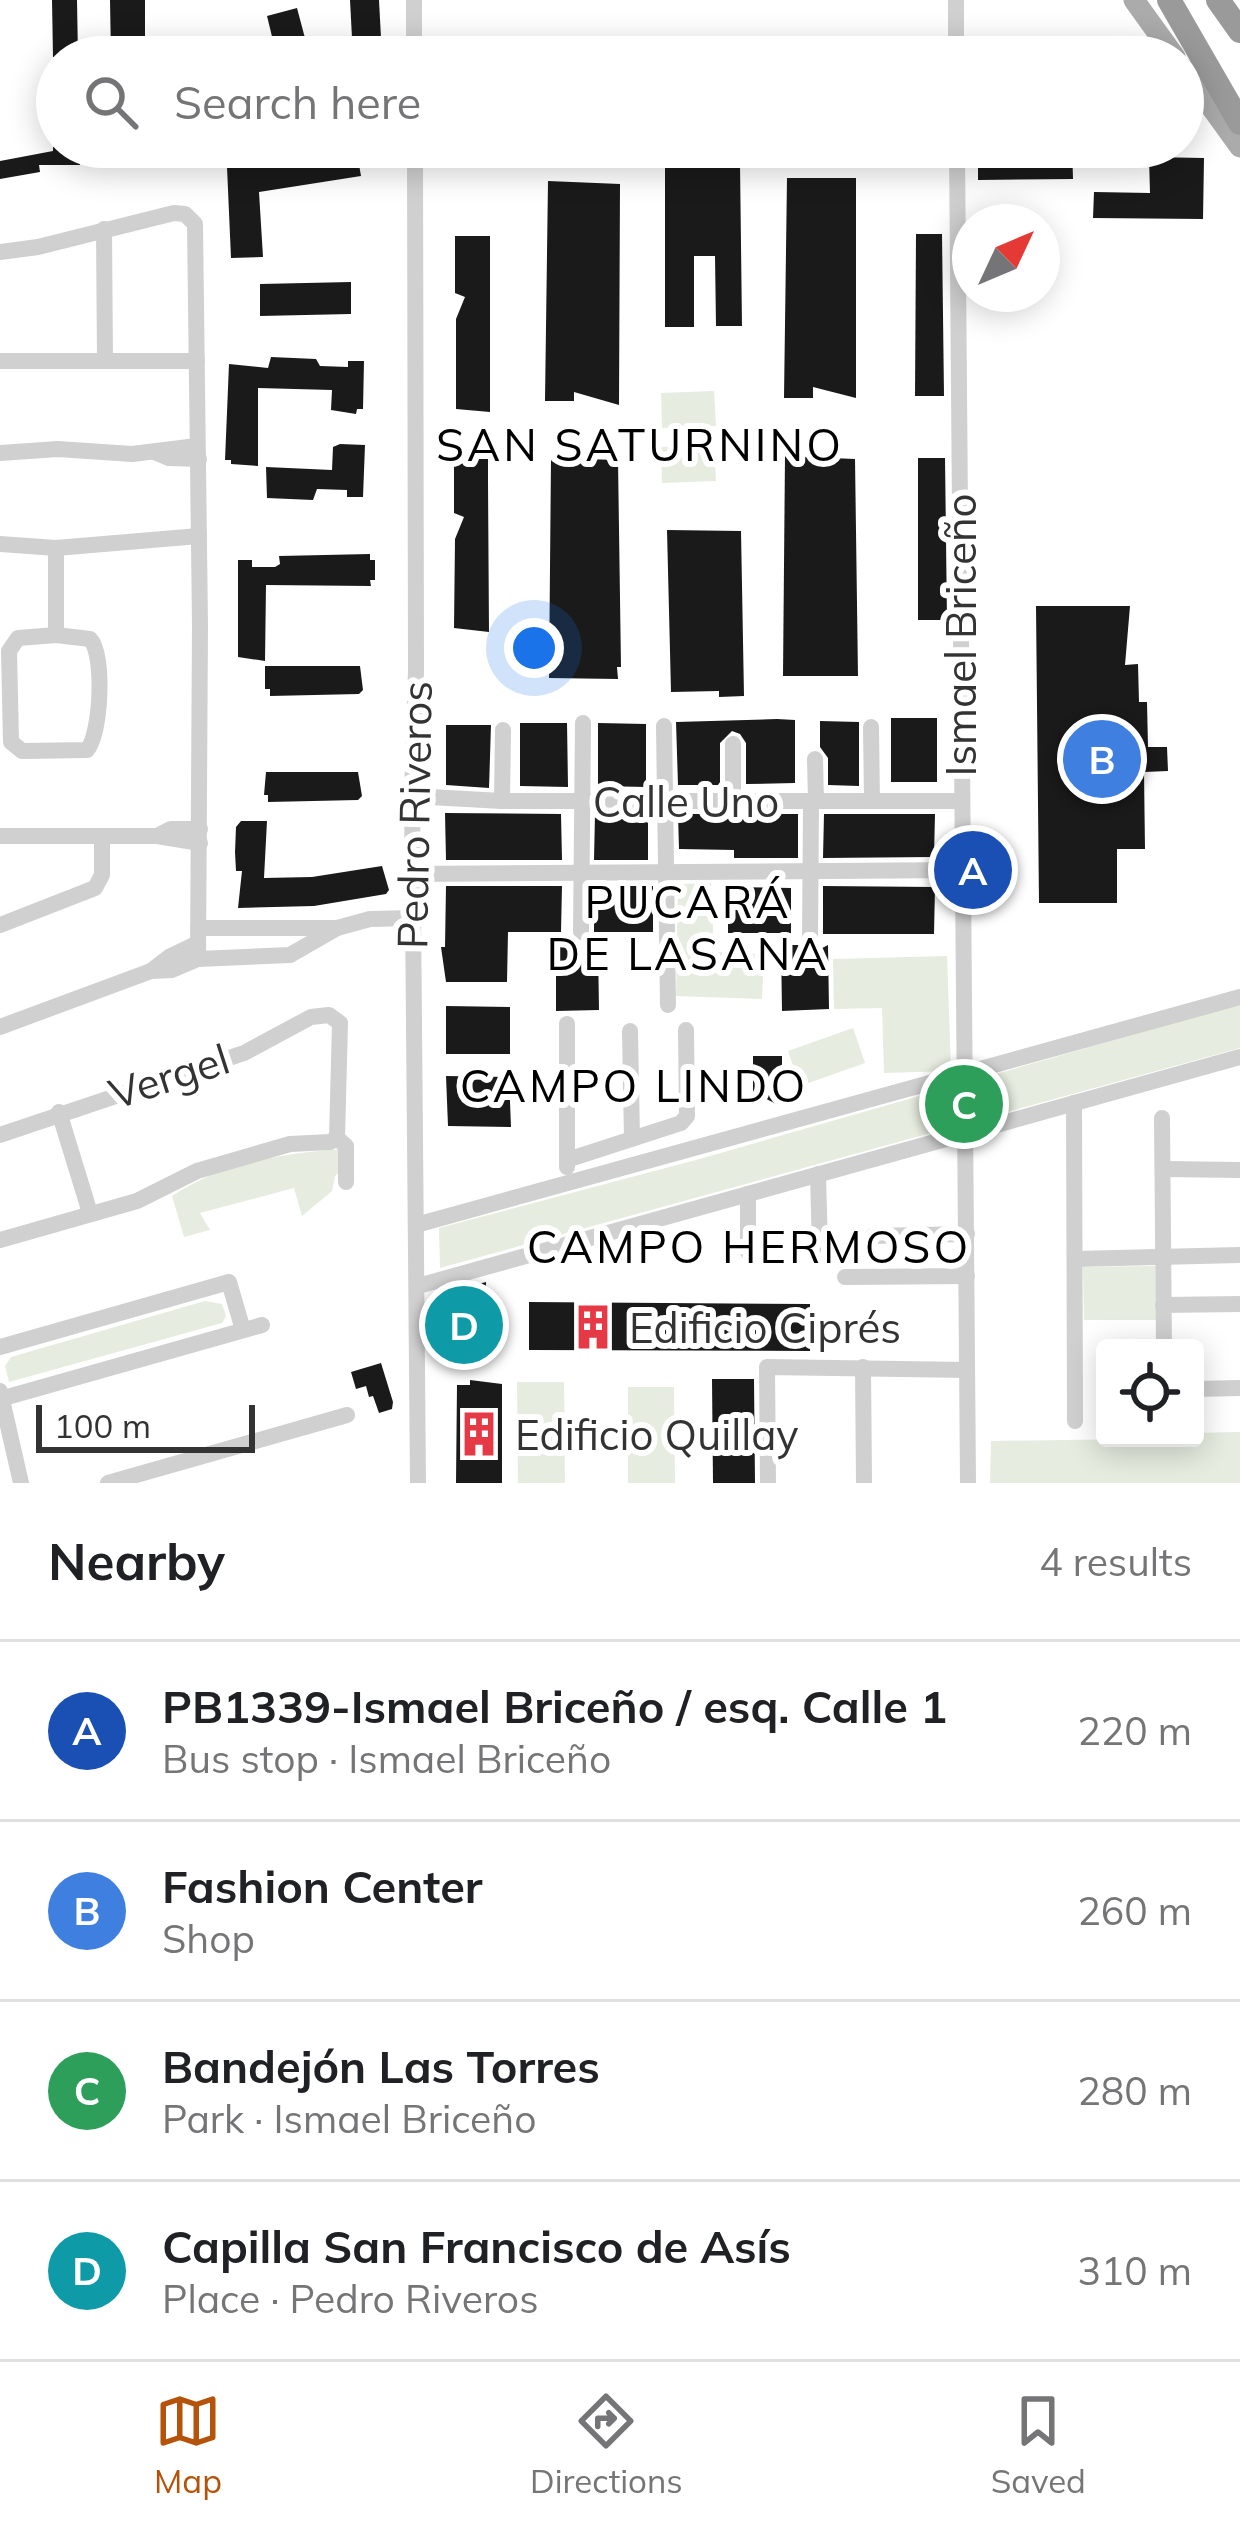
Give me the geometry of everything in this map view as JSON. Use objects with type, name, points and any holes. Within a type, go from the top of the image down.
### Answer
[{"type":"highway","points":[[1171,0],[1198,36]]},
{"type":"highway","points":[[1171,0],[1191,36]]},
{"type":"highway","points":[[1217,0],[1240,31]]},
{"type":"highway","points":[[1204,44],[1240,91]]},
{"type":"highway","points":[[1204,59],[1240,123]]},
{"type":"main road","points":[[1134,0],[1160,36]]},
{"type":"main road","points":[[1204,97],[1240,147]]},
{"type":"street","points":[[414,0],[414,36]]},
{"type":"street","points":[[956,0],[956,36]]},
{"type":"street","name":"Pedro Riveros","points":[[415,168],[412,874],[418,1483]]},
{"type":"street","name":"Ismael Briceño","points":[[956,168],[968,1483]]},
{"type":"street","points":[[0,252],[180,213],[193,220],[196,229],[198,944]]},
{"type":"street","points":[[104,229],[105,361]]},
{"type":"street","points":[[0,361],[197,361]]},
{"type":"street","points":[[0,453],[58,449],[157,453],[169,458],[198,453]]},
{"type":"street","points":[[0,544],[56,548],[199,543]]},
{"type":"street","points":[[56,548],[56,635]]},
{"type":"street","points":[[56,635],[90,639],[99,651],[96,737],[87,750],[22,751],[11,742],[9,651],[18,638],[56,635]]},
{"type":"street","points":[[581,932],[583,723]]},
{"type":"street","points":[[664,726],[668,1005]]},
{"type":"street","points":[[871,727],[872,801]]},
{"type":"street","points":[[502,801],[503,730]]},
{"type":"street","points":[[733,744],[733,801]]},
{"type":"street","points":[[810,942],[815,759]]},
{"type":"street","name":"Calle Uno","points":[[412,796],[502,801],[961,801]]},
{"type":"street","points":[[0,836],[157,836],[171,829],[200,836]]},
{"type":"street","points":[[0,926],[95,888],[101,880],[102,836]]},
{"type":"street","points":[[412,874],[961,870]]},
{"type":"street","points":[[0,1027],[151,971],[172,970],[198,944],[234,928],[337,928],[370,919],[413,918]]},
{"type":"street","points":[[232,960],[237,942],[234,928]]},
{"type":"street","points":[[198,944],[232,960],[290,956],[337,928]]},
{"type":"street","points":[[416,1225],[1240,998]]},
{"type":"street","name":"Vergel","points":[[0,1135],[244,1053],[311,1018],[336,1017],[340,1023],[338,1138]]},
{"type":"street","points":[[567,1024],[568,1183]]},
{"type":"street","points":[[567,1160],[681,1123],[687,1115],[686,1030]]},
{"type":"street","points":[[630,1031],[632,1139]]},
{"type":"street","points":[[418,1286],[1240,1058]]},
{"type":"street","points":[[1074,1103],[1075,1421]]},
{"type":"street","points":[[59,1112],[90,1213]]},
{"type":"street","points":[[1162,1118],[1163,1339]]},
{"type":"street","points":[[0,1240],[137,1201],[216,1166],[290,1144],[338,1138],[346,1146],[346,1182]]},
{"type":"street","points":[[1162,1169],[1240,1170]]},
{"type":"street","points":[[818,1174],[820,1251]]},
{"type":"street","points":[[748,1194],[748,1252]]},
{"type":"street","points":[[873,1236],[967,1234]]},
{"type":"street","points":[[1075,1259],[1240,1256]]},
{"type":"street","points":[[845,1276],[967,1276]]},
{"type":"street","points":[[0,1347],[229,1282],[243,1330]]},
{"type":"street","points":[[1163,1305],[1240,1304]]},
{"type":"street","points":[[21,1483],[1,1396],[262,1324]]},
{"type":"street","points":[[768,1483],[767,1367],[968,1370]]},
{"type":"street","points":[[863,1367],[863,1483]]},
{"type":"street","points":[[1204,1389],[1240,1388]]},
{"type":"street","points":[[108,1483],[151,1477],[346,1415]]},
{"type":"shaded area","points":[[714,391],[716,426],[662,428],[661,393]]},
{"type":"shaded area","points":[[714,445],[716,481],[662,483],[661,447]]},
{"type":"shaded area","points":[[711,883],[714,952],[764,954],[762,999],[676,996],[678,884]]},
{"type":"shaded area","points":[[947,956],[951,1071],[884,1073],[882,1008],[834,1009],[833,959]]},
{"type":"shaded area","points":[[1240,1004],[1240,1048],[440,1268],[439,1228],[696,1160]]},
{"type":"shaded area","points":[[853,1028],[865,1063],[800,1086],[788,1051]]},
{"type":"shaded area","points":[[340,1149],[341,1170],[332,1191],[302,1216],[294,1188],[200,1213],[210,1230],[184,1237],[172,1196],[191,1184],[253,1162]]},
{"type":"shaded area","points":[[1155,1266],[1156,1320],[1084,1320],[1083,1267]]},
{"type":"shaded area","points":[[205,1301],[222,1304],[226,1316],[222,1323],[9,1382],[5,1366],[11,1357]]},
{"type":"shaded area","points":[[517,1382],[564,1382],[565,1483],[518,1483]]},
{"type":"shaded area","points":[[628,1387],[674,1387],[675,1483],[628,1483]]},
{"type":"shaded area","points":[[1240,1432],[1240,1483],[990,1483],[991,1441],[1096,1439],[1096,1447],[1204,1447],[1204,1433]]},
{"type":"building","points":[[52,0],[77,0],[78,36],[53,36]]},
{"type":"building","points":[[110,0],[145,0],[145,36],[111,36]]},
{"type":"building","points":[[350,0],[379,0],[381,36],[352,36]]},
{"type":"building","points":[[297,8],[304,36],[272,36],[267,16]]},
{"type":"building","points":[[36,154],[40,172],[0,179],[0,161]]},
{"type":"building","points":[[227,168],[360,168],[361,176],[259,192],[263,257],[231,258]]},
{"type":"building","points":[[665,168],[740,168],[742,326],[716,326],[715,256],[694,256],[694,327],[665,327]]},
{"type":"building","points":[[978,168],[1073,168],[1073,179],[978,180]]},
{"type":"building","points":[[1149,168],[1204,168],[1203,219],[1093,218],[1094,192],[1150,193]]},
{"type":"building","points":[[787,178],[856,178],[856,398],[813,387],[813,398],[784,398]]},
{"type":"building","points":[[548,181],[620,184],[619,405],[574,392],[574,401],[545,401]]},
{"type":"building","points":[[916,234],[942,234],[944,396],[915,396]]},
{"type":"building","points":[[455,236],[490,236],[490,412],[456,409],[456,319],[465,297],[455,293]]},
{"type":"building","points":[[351,282],[351,314],[260,316],[260,284]]},
{"type":"building","points":[[271,357],[316,359],[320,366],[348,367],[348,361],[364,361],[363,409],[356,414],[331,410],[332,390],[258,388],[258,466],[231,464],[225,460],[229,364],[268,368]]},
{"type":"building","points":[[365,445],[363,497],[347,497],[347,490],[317,489],[313,500],[267,498],[266,467],[332,470],[333,447]]},
{"type":"building","points":[[488,456],[489,632],[454,628],[455,539],[464,517],[454,513],[454,457]]},
{"type":"building","points":[[785,456],[855,459],[858,676],[783,676]]},
{"type":"building","points":[[551,458],[618,460],[618,679],[549,678]]},
{"type":"building","points":[[918,458],[945,458],[947,620],[918,620]]},
{"type":"building","points":[[667,530],[741,531],[744,696],[719,697],[719,691],[671,692]]},
{"type":"building","points":[[370,554],[370,560],[375,560],[371,586],[266,585],[265,661],[238,657],[238,560],[252,560],[252,567],[275,567],[280,564],[279,556]]},
{"type":"building","points":[[1036,606],[1130,606],[1125,665],[1138,664],[1139,702],[1147,702],[1148,747],[1167,747],[1168,771],[1144,772],[1145,849],[1117,849],[1117,903],[1039,903]]},
{"type":"building","points":[[265,666],[360,666],[363,690],[359,694],[270,696],[270,689],[265,689]]},
{"type":"building","points":[[891,718],[937,718],[937,782],[891,782]]},
{"type":"building","points":[[795,720],[795,783],[746,784],[746,743],[732,731],[720,743],[720,785],[678,785],[676,722]]},
{"type":"building","points":[[820,721],[859,722],[859,786],[828,785]]},
{"type":"building","points":[[520,723],[567,723],[568,787],[520,786]]},
{"type":"building","points":[[598,723],[646,724],[646,787],[598,786]]},
{"type":"building","points":[[446,725],[491,725],[489,788],[446,785]]},
{"type":"building","points":[[266,772],[358,772],[362,796],[358,800],[268,802]]},
{"type":"building","points":[[445,813],[561,814],[562,860],[446,860]]},
{"type":"building","points":[[595,814],[648,815],[648,860],[594,860]]},
{"type":"building","points":[[678,814],[798,814],[798,858],[734,858],[734,850],[679,849]]},
{"type":"building","points":[[824,814],[935,814],[934,857],[823,858]]},
{"type":"building","points":[[241,821],[267,821],[264,878],[312,877],[382,866],[389,890],[314,906],[238,908],[242,871],[236,871],[235,852],[236,827]]},
{"type":"building","points":[[446,886],[562,886],[561,932],[508,932],[507,982],[446,982],[441,947],[445,947]]},
{"type":"building","points":[[594,886],[653,886],[653,932],[594,932]]},
{"type":"building","points":[[823,886],[935,887],[934,934],[823,934]]},
{"type":"building","points":[[728,887],[791,888],[791,933],[728,933]]},
{"type":"building","points":[[781,945],[798,945],[809,955],[828,945],[829,1009],[782,1011]]},
{"type":"building","points":[[556,947],[598,947],[599,1010],[556,1011]]},
{"type":"building","points":[[446,1006],[510,1007],[510,1054],[446,1054]]},
{"type":"building","points":[[753,1056],[782,1056],[782,1107],[753,1092]]},
{"type":"building","points":[[446,1076],[509,1077],[511,1127],[448,1126]]},
{"type":"building","points":[[486,1282],[485,1356],[445,1355],[442,1294]]},
{"type":"building","points":[[529,1302],[810,1304],[810,1351],[529,1350]]},
{"type":"building","points":[[381,1363],[393,1402],[392,1409],[379,1413],[366,1386],[356,1389],[351,1372]]},
{"type":"building","points":[[712,1379],[754,1379],[755,1483],[713,1483]]},
{"type":"building","name":"Edificio Quillay","points":[[470,1380],[502,1384],[502,1483],[456,1483],[457,1385],[470,1385]]},
{"type":"place","name":"Fashion Center","points":[[1102,759]]},
{"type":"place","name":"PB1339-Ismael Briceño / esq. Calle 1","points":[[973,870]]},
{"type":"place","name":"Bandejón Las Torres","points":[[964,1104]]},
{"type":"place","name":"Capilla San Francisco de Asís","points":[[464,1325]]},
{"type":"place","name":"Edificio Ciprés","points":[[593,1327]]},
{"type":"place","name":"Edificio Quillay","points":[[479,1434]]},
{"type":"district","name":"SAN SATURNINO","points":[[640,444]]},
{"type":"district","name":"PUCARÁ DE LASANA","points":[[688,927]]},
{"type":"district","name":"CAMPO LINDO","points":[[634,1085]]},
{"type":"district","name":"CAMPO HERMOSO","points":[[749,1246]]}]
